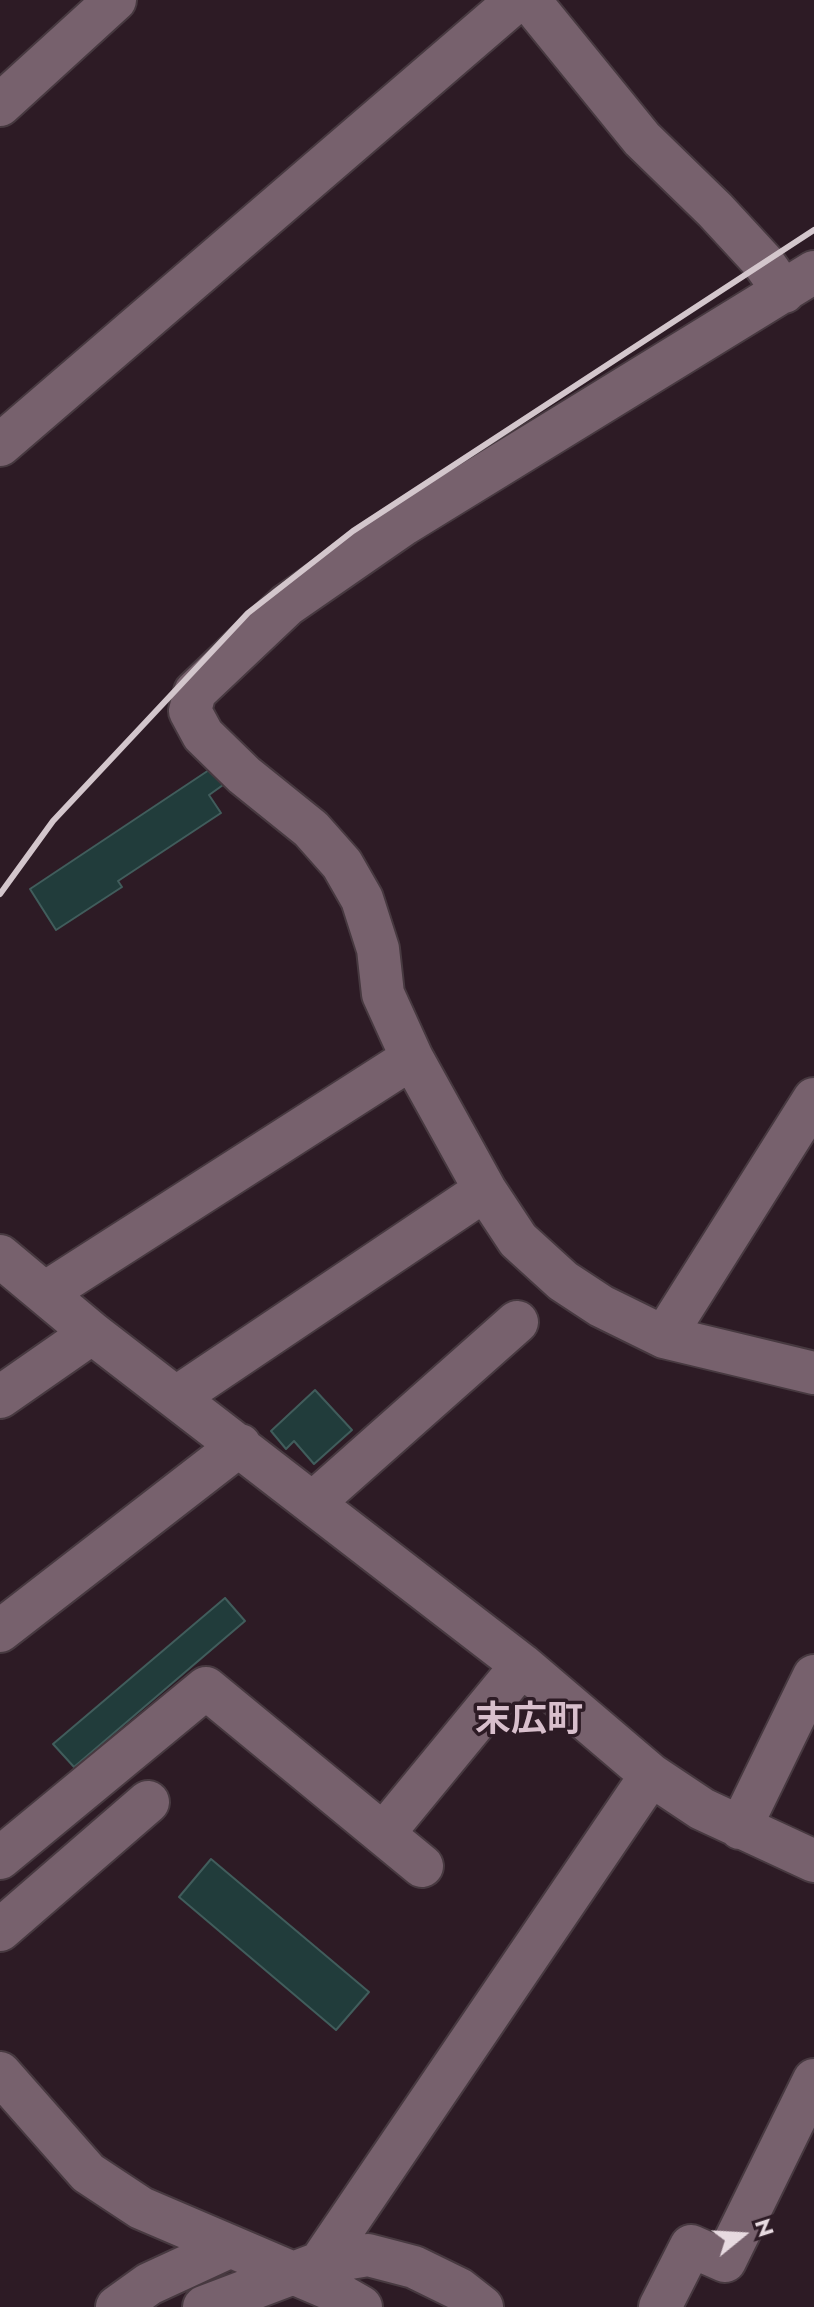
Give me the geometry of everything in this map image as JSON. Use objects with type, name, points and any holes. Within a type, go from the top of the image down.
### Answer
[{"type":"street","points":[[0,105],[115,0]]},
{"type":"street","points":[[0,445],[517,0]]},
{"type":"street","points":[[529,0],[642,139],[763,262],[799,282],[404,524],[287,605],[195,692],[190,711],[203,735],[244,775],[311,829],[342,864],[362,899],[378,949],[383,994],[412,1058],[485,1190],[518,1240],[563,1281],[601,1306],[664,1337],[814,1373]]},
{"type":"street","points":[[45,1293],[412,1058]]},
{"type":"street","points":[[664,1337],[814,1099]]},
{"type":"street","points":[[177,1397],[485,1190]]},
{"type":"street","points":[[0,1256],[92,1333],[522,1665],[651,1775],[702,1809],[814,1861]]},
{"type":"street","points":[[314,1502],[517,1322]]},
{"type":"street","points":[[0,1397],[92,1333]]},
{"type":"street","points":[[0,1631],[240,1445]]},
{"type":"street","points":[[383,1834],[522,1665]]},
{"type":"street","points":[[740,1828],[814,1676]]},
{"type":"street","points":[[0,1858],[206,1688],[422,1866]]},
{"type":"street","points":[[305,2268],[651,1775]]},
{"type":"street","points":[[0,1930],[148,1802]]},
{"type":"street","points":[[0,2073],[88,2173],[141,2208],[227,2248],[305,2268],[361,2307]]},
{"type":"street","points":[[660,2307],[691,2246],[725,2261],[814,2080]]},
{"type":"street","points":[[117,2307],[149,2284],[227,2248]]},
{"type":"street","points":[[204,2307],[305,2268],[368,2255],[414,2267],[459,2289],[482,2307]]},
{"type":"building","points":[[212,768],[223,785],[209,795],[221,813],[118,881],[122,887],[56,930],[30,889]]},
{"type":"building","points":[[315,1390],[352,1430],[314,1464],[294,1441],[286,1449],[271,1431]]},
{"type":"building","points":[[225,1598],[245,1621],[74,1767],[53,1744]]},
{"type":"building","points":[[211,1859],[369,1992],[336,2030],[179,1897]]},
{"type":"railway","points":[[0,894],[53,821],[248,613],[353,531],[814,230]]},
{"type":"district","name":"末広町","points":[[529,1722]]}]
